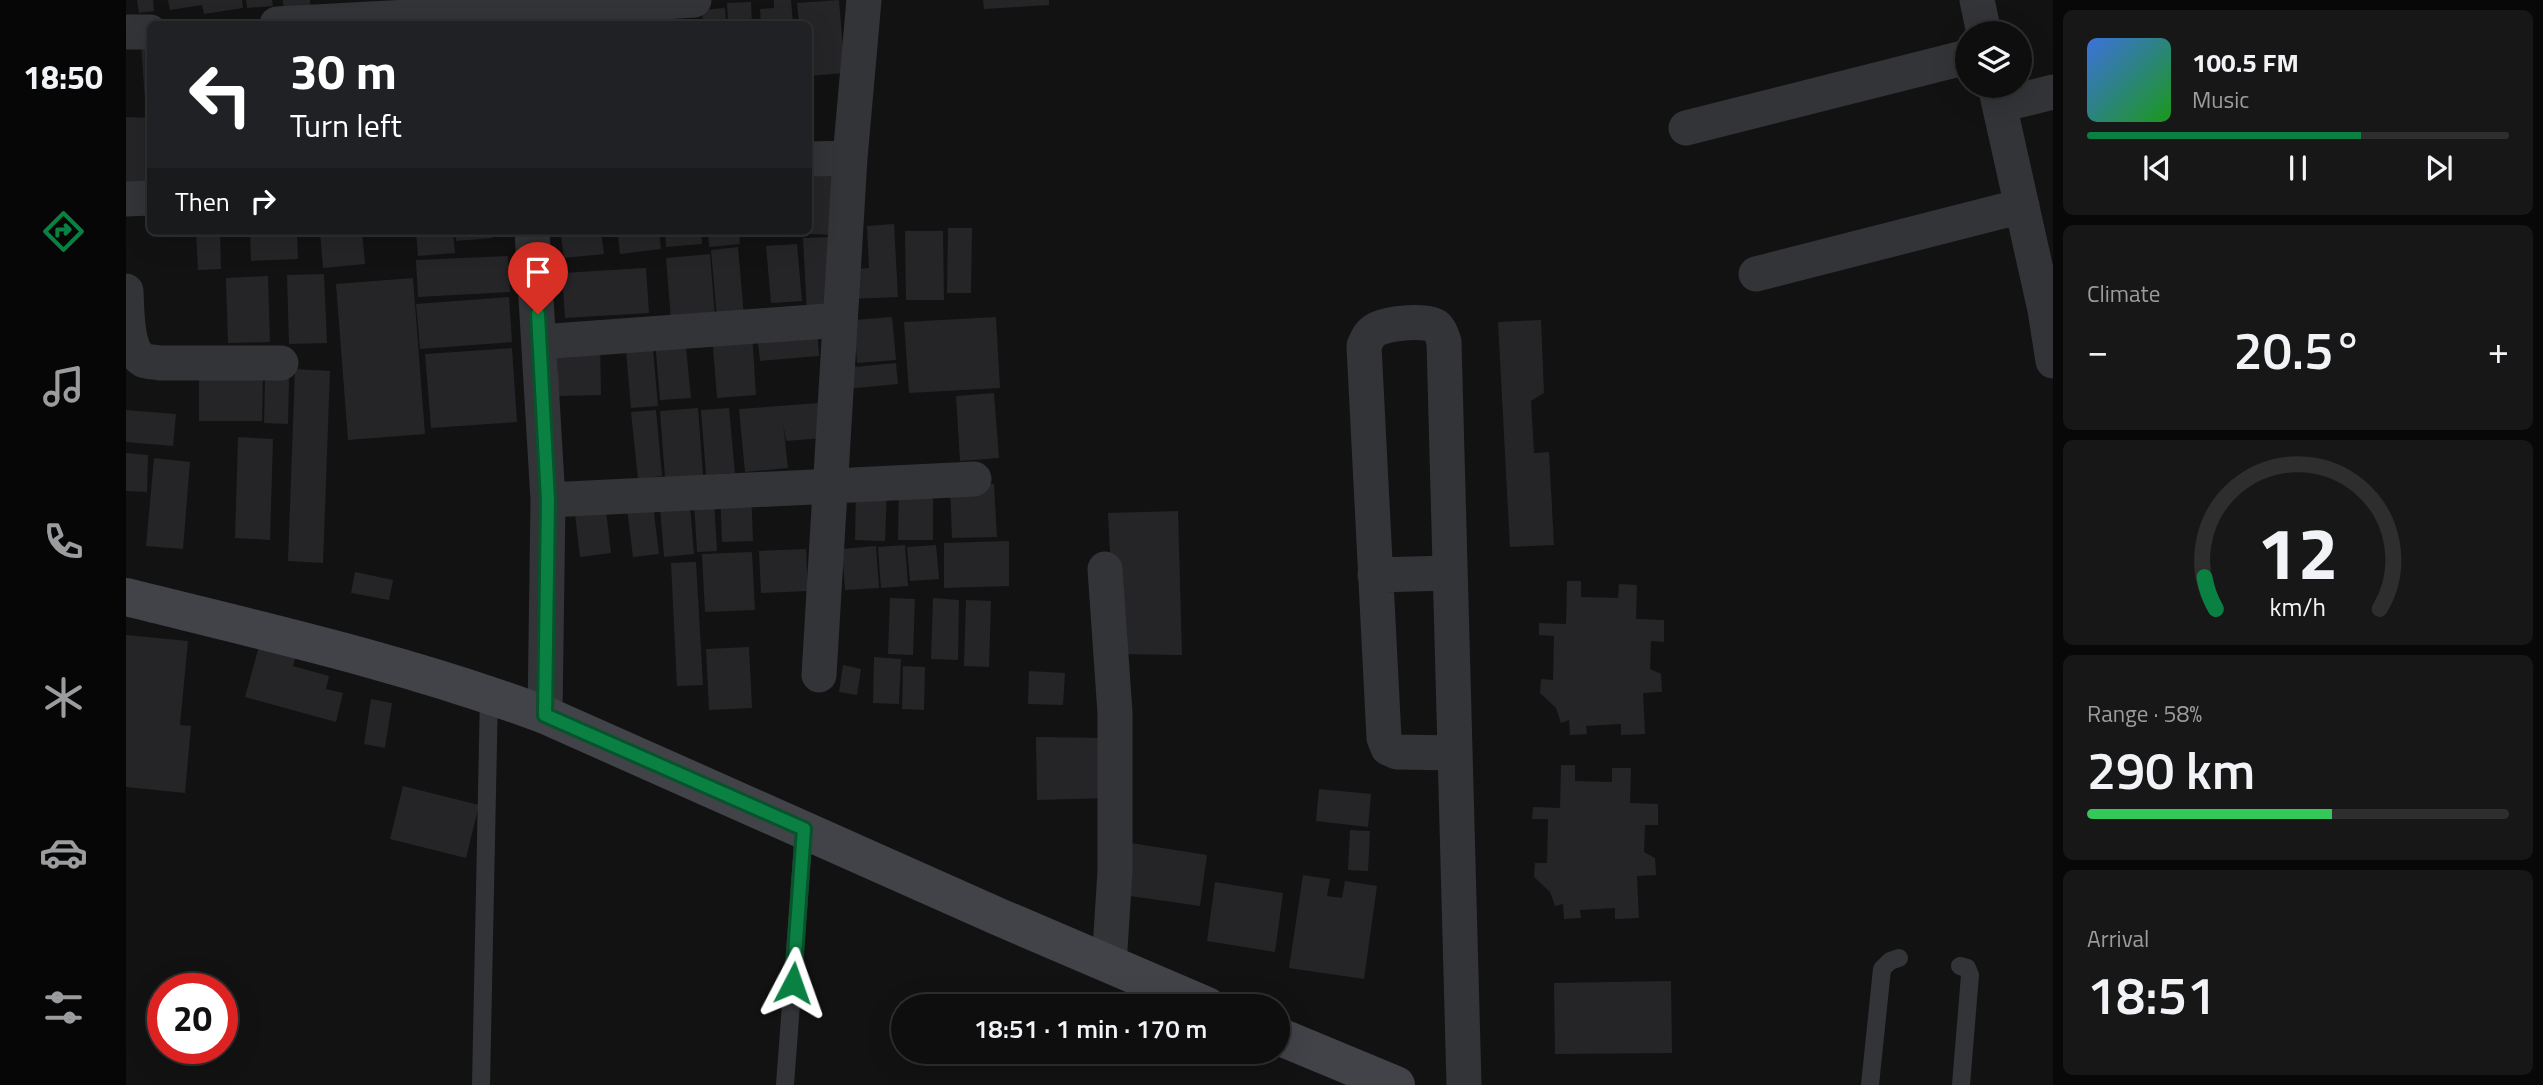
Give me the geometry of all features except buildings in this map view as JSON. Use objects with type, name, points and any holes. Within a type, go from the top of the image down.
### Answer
[{"type":"main road","points":[[126,597],[406,668],[545,715],[1178,994]]},
{"type":"main road","points":[[1290,1041],[1396,1085]]},
{"type":"street","points":[[338,21],[694,0]]},
{"type":"street","points":[[820,675],[849,158],[863,0]]},
{"type":"street","points":[[1977,0],[1981,21]]},
{"type":"street","points":[[126,32],[147,32]]},
{"type":"street","points":[[1686,128],[1955,60]]},
{"type":"street","points":[[2032,93],[2053,92]]},
{"type":"street","points":[[1999,98],[2045,310],[2053,361]]},
{"type":"street","points":[[812,159],[849,158]]},
{"type":"street","points":[[126,199],[147,198]]},
{"type":"street","points":[[1756,274],[2022,206]]},
{"type":"street","points":[[532,235],[548,500],[545,715]]},
{"type":"street","points":[[126,291],[132,351],[143,360],[160,363],[281,363]]},
{"type":"street","points":[[540,342],[841,320]]},
{"type":"street","points":[[1455,753],[1397,752],[1388,748],[1384,738],[1364,346],[1368,336],[1378,328],[1402,323],[1430,322],[1440,329],[1444,342],[1464,1085]]},
{"type":"street","points":[[548,500],[974,479]]},
{"type":"street","points":[[1105,569],[1115,713],[1115,871],[1109,965]]},
{"type":"street","points":[[1376,575],[1450,573]]},
{"type":"lane","points":[[481,1085],[489,694]]},
{"type":"lane","points":[[785,1085],[804,829]]},
{"type":"lane","points":[[1870,1085],[1882,969],[1890,961],[1899,958]]},
{"type":"lane","points":[[1960,966],[1967,968],[1970,975],[1961,1085]]},
{"type":"route","points":[[538,314],[548,500],[545,715],[804,829],[793,983]]}]
